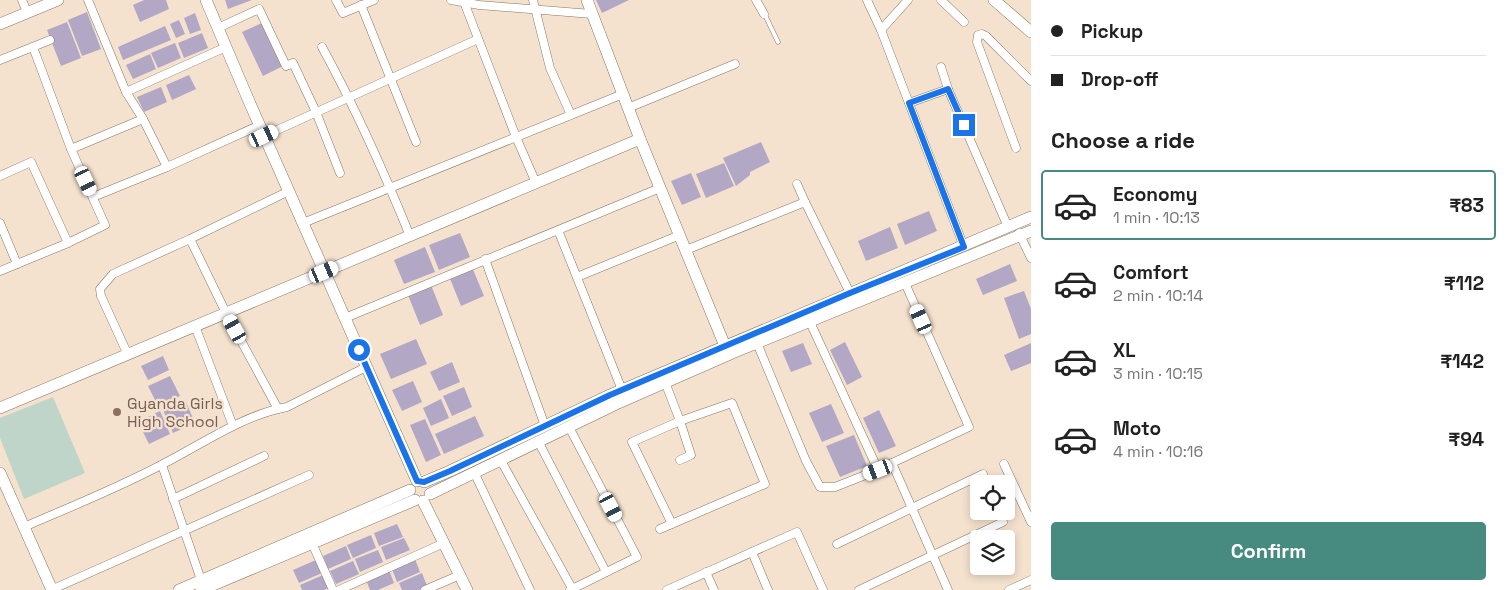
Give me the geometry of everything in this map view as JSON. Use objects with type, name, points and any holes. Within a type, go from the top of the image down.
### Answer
[{"type":"street","points":[[22,0],[27,12]]},
{"type":"street","points":[[0,24],[58,0]]},
{"type":"street","points":[[88,0],[126,92],[143,119],[167,167]]},
{"type":"street","points":[[206,0],[420,491],[467,590]]},
{"type":"street","points":[[336,0],[343,12],[374,0]]},
{"type":"street","points":[[451,0],[592,14]]},
{"type":"street","points":[[533,0],[550,68],[571,115]]},
{"type":"street","points":[[587,0],[640,139],[727,350]]},
{"type":"street","points":[[756,0],[764,14]]},
{"type":"street","points":[[867,0],[881,30],[964,247]]},
{"type":"street","points":[[881,30],[908,0]]},
{"type":"street","points":[[941,0],[964,22]]},
{"type":"street","points":[[994,0],[1031,32]]},
{"type":"street","points":[[464,2],[516,137],[536,183]]},
{"type":"street","points":[[361,5],[416,142]]},
{"type":"street","points":[[218,28],[259,9],[286,66],[293,63],[316,112],[340,173]]},
{"type":"street","points":[[1016,148],[977,42],[978,35],[986,36],[1031,82]]},
{"type":"street","points":[[93,197],[167,167],[316,112],[478,39]]},
{"type":"street","points":[[0,60],[50,40]]},
{"type":"street","points":[[0,272],[105,225],[71,149],[33,47]]},
{"type":"street","points":[[126,92],[226,47]]},
{"type":"street","points":[[322,47],[350,97],[410,236]]},
{"type":"street","points":[[628,108],[735,64]]},
{"type":"street","points":[[940,67],[948,89],[1011,226],[1026,233]]},
{"type":"street","points":[[909,103],[948,89]]},
{"type":"street","points":[[303,223],[623,94]]},
{"type":"street","points":[[71,149],[143,119]]},
{"type":"street","points":[[0,408],[640,139]]},
{"type":"street","points":[[0,176],[31,162],[68,243]]},
{"type":"street","points":[[797,184],[850,293]]},
{"type":"street","points":[[344,318],[660,188]]},
{"type":"street","points":[[128,354],[101,296],[100,289],[113,274],[289,191]]},
{"type":"street","points":[[686,250],[805,202]]},
{"type":"street","points":[[201,585],[420,491],[474,472],[850,293],[1031,218]]},
{"type":"street","points":[[0,223],[18,264]]},
{"type":"street","points":[[558,230],[622,390]]},
{"type":"street","points":[[1026,233],[1031,258]]},
{"type":"street","points":[[179,590],[201,585],[312,543],[420,491],[450,471],[622,390],[727,350],[757,343],[1026,233]]},
{"type":"street","points":[[577,277],[680,235]]},
{"type":"street","points":[[190,239],[226,314],[278,409]]},
{"type":"street","points":[[484,259],[545,426]]},
{"type":"street","points":[[757,343],[806,461],[820,487],[835,487],[878,470],[969,427],[905,282]]},
{"type":"street","points":[[810,322],[878,470]]},
{"type":"street","points":[[195,326],[233,426]]},
{"type":"street","points":[[24,528],[162,465],[233,426],[287,407],[366,367]]},
{"type":"street","points":[[665,382],[691,455],[680,460]]},
{"type":"street","points":[[660,529],[672,524],[765,484],[732,403],[680,421],[632,442],[672,524]]},
{"type":"street","points":[[500,459],[572,590],[637,557],[568,427]]},
{"type":"street","points":[[538,441],[606,572]]},
{"type":"street","points":[[173,499],[264,456]]},
{"type":"street","points":[[892,463],[948,590]]},
{"type":"street","points":[[1004,464],[1031,522]]},
{"type":"street","points":[[162,465],[201,585]]},
{"type":"street","points":[[474,472],[530,590]]},
{"type":"street","points":[[0,473],[52,590],[309,475]]},
{"type":"street","points":[[837,544],[983,474]]},
{"type":"street","points":[[859,590],[1003,522]]},
{"type":"street","points":[[667,590],[797,532],[823,590]]},
{"type":"street","points":[[312,543],[333,590]]},
{"type":"street","points":[[339,590],[444,543]]},
{"type":"street","points":[[752,552],[768,590]]},
{"type":"street","points":[[706,572],[714,590]]},
{"type":"street","points":[[425,590],[460,575]]},
{"type":"street","points":[[1009,590],[1031,580]]},
{"type":"lane","points":[[764,14],[778,42]]},
{"type":"green space","points":[[53,397],[85,473],[24,499],[0,438],[0,418]]},
{"type":"building","points":[[144,0],[166,0],[169,9],[140,22],[133,5]]},
{"type":"building","points":[[225,0],[252,0],[228,9]]},
{"type":"building","points":[[596,0],[629,0],[602,13]]},
{"type":"building","points":[[87,12],[101,49],[82,56],[68,20]]},
{"type":"building","points":[[195,13],[201,30],[190,34],[184,18]]},
{"type":"building","points":[[179,20],[185,34],[176,38],[170,24]]},
{"type":"building","points":[[67,22],[81,58],[61,66],[47,30]]},
{"type":"building","points":[[262,23],[283,66],[263,76],[242,32]]},
{"type":"building","points":[[165,26],[171,40],[123,60],[118,47]]},
{"type":"building","points":[[202,33],[208,48],[184,58],[178,43]]},
{"type":"building","points":[[175,43],[181,58],[158,68],[151,53]]},
{"type":"building","points":[[150,54],[156,69],[133,79],[126,65]]},
{"type":"building","points":[[189,75],[196,89],[172,100],[166,85]]},
{"type":"building","points":[[161,87],[167,102],[144,112],[137,97]]},
{"type":"building","points":[[761,142],[770,162],[750,172],[750,175],[736,186],[723,158]]},
{"type":"building","points":[[724,163],[734,186],[706,198],[696,174]]},
{"type":"building","points":[[691,173],[701,197],[682,205],[671,181]]},
{"type":"building","points":[[929,211],[937,231],[905,245],[897,224]]},
{"type":"building","points":[[890,227],[898,248],[866,261],[858,241]]},
{"type":"building","points":[[460,233],[470,257],[439,270],[429,245]]},
{"type":"building","points":[[425,247],[435,272],[404,284],[394,260]]},
{"type":"building","points":[[1010,264],[1017,281],[983,295],[976,279]]},
{"type":"building","points":[[472,267],[484,296],[461,306],[449,276]]},
{"type":"building","points":[[431,285],[443,315],[420,325],[408,295]]},
{"type":"building","points":[[1024,291],[1031,309],[1031,334],[1019,339],[1004,298]]},
{"type":"building","points":[[416,339],[427,364],[391,379],[380,354]]},
{"type":"building","points":[[845,342],[862,377],[847,385],[830,350]]},
{"type":"building","points":[[803,343],[812,364],[791,372],[782,351]]},
{"type":"building","points":[[1031,343],[1031,363],[1011,371],[1004,355]]},
{"type":"building","points":[[163,356],[169,370],[148,380],[141,366]]},
{"type":"building","points":[[452,362],[460,382],[439,391],[430,372]]},
{"type":"building","points":[[170,376],[180,396],[158,406],[148,386]]},
{"type":"building","points":[[413,381],[422,402],[402,411],[392,390]]},
{"type":"building","points":[[464,387],[472,407],[452,416],[443,396]]},
{"type":"building","points":[[441,399],[449,418],[431,426],[423,408]]},
{"type":"building","points":[[185,400],[195,423],[173,433],[163,410]]},
{"type":"building","points":[[831,404],[844,433],[822,442],[809,413]]},
{"type":"building","points":[[879,410],[896,446],[879,453],[863,418]]},
{"type":"building","points":[[160,411],[170,434],[149,444],[138,422]]},
{"type":"building","points":[[475,416],[484,436],[444,454],[435,434]]},
{"type":"building","points":[[425,419],[441,455],[426,462],[410,425]]},
{"type":"building","points":[[854,435],[867,466],[840,477],[826,446]]},
{"type":"building","points":[[397,524],[403,537],[379,546],[374,533]]},
{"type":"building","points":[[371,535],[376,548],[353,558],[347,545]]},
{"type":"building","points":[[404,538],[410,550],[386,560],[381,547]]},
{"type":"building","points":[[346,546],[351,559],[328,569],[323,556]]},
{"type":"building","points":[[378,550],[383,562],[360,572],[355,559]]},
{"type":"building","points":[[415,559],[420,572],[397,582],[392,569]]},
{"type":"building","points":[[316,560],[322,573],[299,583],[293,570]]},
{"type":"building","points":[[353,561],[359,574],[336,584],[330,571]]},
{"type":"building","points":[[389,570],[394,583],[378,590],[370,590],[366,580]]},
{"type":"building","points":[[422,573],[427,586],[419,590],[402,590],[399,583]]},
{"type":"building","points":[[323,575],[328,588],[324,590],[302,590],[300,585]]},
{"type":"place","name":"Gyanda Girls High School","points":[[117,412]]},
{"type":"route","points":[[359,350],[417,481],[424,482],[610,395],[850,293],[964,247],[909,103],[948,89],[964,125]]}]
